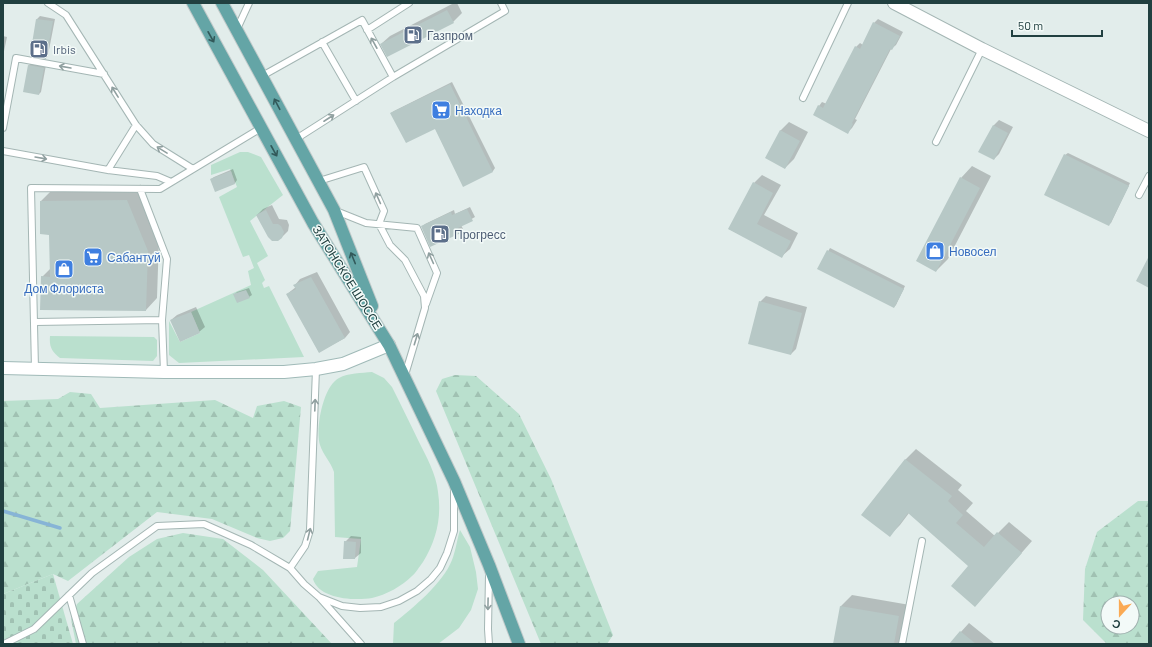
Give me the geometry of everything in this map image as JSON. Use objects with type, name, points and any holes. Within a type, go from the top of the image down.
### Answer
[{"type":"main road","name":"ЗАТОНСКОЕ ШОССЕ","points":[[193,3],[313,223],[383,333]]},
{"type":"main road","name":"ЗАТОНСКОЕ ШОССЕ","points":[[222,3],[334,210],[383,333]]},
{"type":"main road","points":[[894,3],[982,49],[1149,131]]},
{"type":"main road","points":[[383,333],[454,481],[489,565],[519,644]]},
{"type":"main road","points":[[3,368],[164,372],[255,372],[316,369],[343,364],[390,345]]},
{"type":"lane","points":[[48,3],[66,15],[136,125],[153,144],[193,169]]},
{"type":"lane","points":[[236,29],[249,3]]},
{"type":"lane","points":[[367,30],[409,3]]},
{"type":"lane","points":[[296,140],[393,77],[505,11],[501,3]]},
{"type":"lane","points":[[803,98],[848,3]]},
{"type":"lane","points":[[262,76],[362,20],[393,77]]},
{"type":"lane","points":[[322,42],[356,101]]},
{"type":"lane","points":[[936,142],[982,49]]},
{"type":"lane","points":[[3,128],[16,58],[104,74]]},
{"type":"lane","points":[[108,170],[136,125]]},
{"type":"lane","points":[[35,368],[31,188],[160,189],[261,128]]},
{"type":"lane","points":[[3,151],[108,170],[157,176],[172,182]]},
{"type":"lane","points":[[319,181],[364,167],[384,211],[379,224],[390,245],[405,260],[424,296],[425,308]]},
{"type":"lane","points":[[1139,195],[1149,176]]},
{"type":"lane","points":[[140,189],[167,259],[162,320],[164,372]]},
{"type":"lane","points":[[334,210],[366,223],[418,228],[437,273],[404,376]]},
{"type":"lane","points":[[35,322],[162,320]]},
{"type":"lane","points":[[290,568],[305,546],[310,530],[316,369]]},
{"type":"lane","points":[[319,597],[342,606],[360,608],[381,607],[399,602],[417,591],[431,579],[440,568],[447,553],[454,530],[454,481]]},
{"type":"lane","points":[[4,644],[34,629],[92,573],[157,526],[204,524],[251,545],[290,568],[304,584],[319,597],[361,644]]},
{"type":"lane","points":[[902,644],[922,541]]},
{"type":"lane","points":[[489,565],[489,644]]},
{"type":"lane","points":[[69,595],[83,644]]},
{"type":"green space","points":[[240,152],[248,152],[261,157],[283,195],[250,221],[268,256],[257,263],[265,280],[262,283],[264,288],[269,286],[304,357],[179,363],[169,355],[169,321],[180,342],[200,333],[191,312],[251,285],[248,271],[254,268],[249,255],[243,257],[219,197],[237,187],[230,169],[211,175],[211,165]]},
{"type":"green space","points":[[50,336],[154,337],[157,340],[157,356],[153,361],[60,358],[52,349]]},
{"type":"green space","points":[[372,372],[384,378],[392,387],[428,460],[437,485],[439,511],[435,537],[428,554],[416,572],[408,580],[394,590],[377,597],[347,599],[330,595],[322,591],[313,579],[318,571],[357,567],[361,539],[335,537],[334,472],[320,445],[320,419],[325,398],[333,383],[339,378],[347,375]]},
{"type":"green space","points":[[455,375],[476,376],[519,414],[551,479],[613,635],[607,644],[541,644],[436,391],[442,379]]},
{"type":"green space","points":[[70,392],[91,394],[100,408],[215,400],[253,418],[257,406],[284,401],[301,407],[290,531],[283,538],[270,541],[257,538],[212,519],[157,512],[68,581],[53,574],[3,594],[3,401],[58,399]]},
{"type":"green space","points":[[1138,501],[1149,501],[1149,644],[1107,644],[1083,620],[1085,569],[1097,532]]},
{"type":"green space","points":[[460,530],[470,547],[476,572],[478,589],[471,610],[459,628],[438,644],[393,644],[394,623],[435,586],[448,569],[455,552]]},
{"type":"green space","points":[[183,533],[223,539],[263,570],[332,644],[76,644],[71,619],[77,604],[129,557],[157,539]]},
{"type":"green space","points":[[53,574],[73,644],[3,644],[3,594]]},
{"type":"building","points":[[447,10],[454,23],[387,57],[380,44]]},
{"type":"building","points":[[36,19],[53,21],[46,59],[30,56]]},
{"type":"building","points":[[873,22],[900,36],[892,50],[890,49],[852,123],[853,124],[848,134],[813,115],[818,105],[823,108],[855,46],[860,49]]},
{"type":"building","points":[[28,65],[44,68],[39,95],[23,92]]},
{"type":"building","points":[[450,84],[493,172],[463,187],[435,129],[406,143],[390,113]]},
{"type":"building","points":[[993,125],[1008,133],[994,160],[978,152]]},
{"type":"building","points":[[780,130],[800,141],[785,169],[765,158]]},
{"type":"building","points":[[1064,154],[1129,186],[1109,226],[1044,195]]},
{"type":"building","points":[[231,171],[235,184],[215,192],[210,179]]},
{"type":"building","points":[[960,177],[980,188],[936,272],[916,261]]},
{"type":"building","points":[[753,182],[773,193],[757,224],[791,241],[782,258],[728,229]]},
{"type":"building","points":[[127,200],[148,251],[146,311],[40,310],[41,276],[50,277],[49,235],[40,234],[40,201]]},
{"type":"building","points":[[467,209],[473,221],[458,228],[461,233],[430,247],[421,226],[451,212],[452,215]]},
{"type":"building","points":[[266,210],[273,224],[278,224],[281,226],[284,232],[282,238],[278,241],[272,241],[268,237],[256,215]]},
{"type":"building","points":[[827,250],[904,289],[894,308],[817,269]]},
{"type":"building","points":[[1149,256],[1149,288],[1136,281]]},
{"type":"building","points":[[311,277],[345,338],[319,353],[286,294],[296,289],[293,285]]},
{"type":"building","points":[[246,290],[250,298],[237,303],[233,294]]},
{"type":"building","points":[[759,301],[802,313],[791,355],[748,344]]},
{"type":"building","points":[[191,312],[200,333],[180,342],[170,320]]},
{"type":"building","points":[[905,459],[952,496],[948,501],[963,515],[956,523],[984,547],[997,532],[1022,553],[975,607],[951,586],[968,566],[908,513],[890,537],[861,515]]},
{"type":"building","points":[[344,541],[356,542],[355,559],[343,559]]},
{"type":"building","points":[[840,606],[899,616],[894,644],[833,644]]},
{"type":"building","points":[[960,631],[976,644],[949,644]]},
{"type":"waterway","points":[[3,511],[60,528]]},
{"type":"place","name":"Газпром","points":[[413,35]]},
{"type":"place","name":"Irbis","points":[[39,49]]},
{"type":"place","name":"Находка","points":[[441,110]]},
{"type":"place","name":"Прогресс","points":[[440,234]]},
{"type":"place","name":"Новосел","points":[[935,251]]},
{"type":"place","name":"Сабантуй","points":[[93,257]]},
{"type":"place","name":"Дом Флориста","points":[[64,269]]}]
